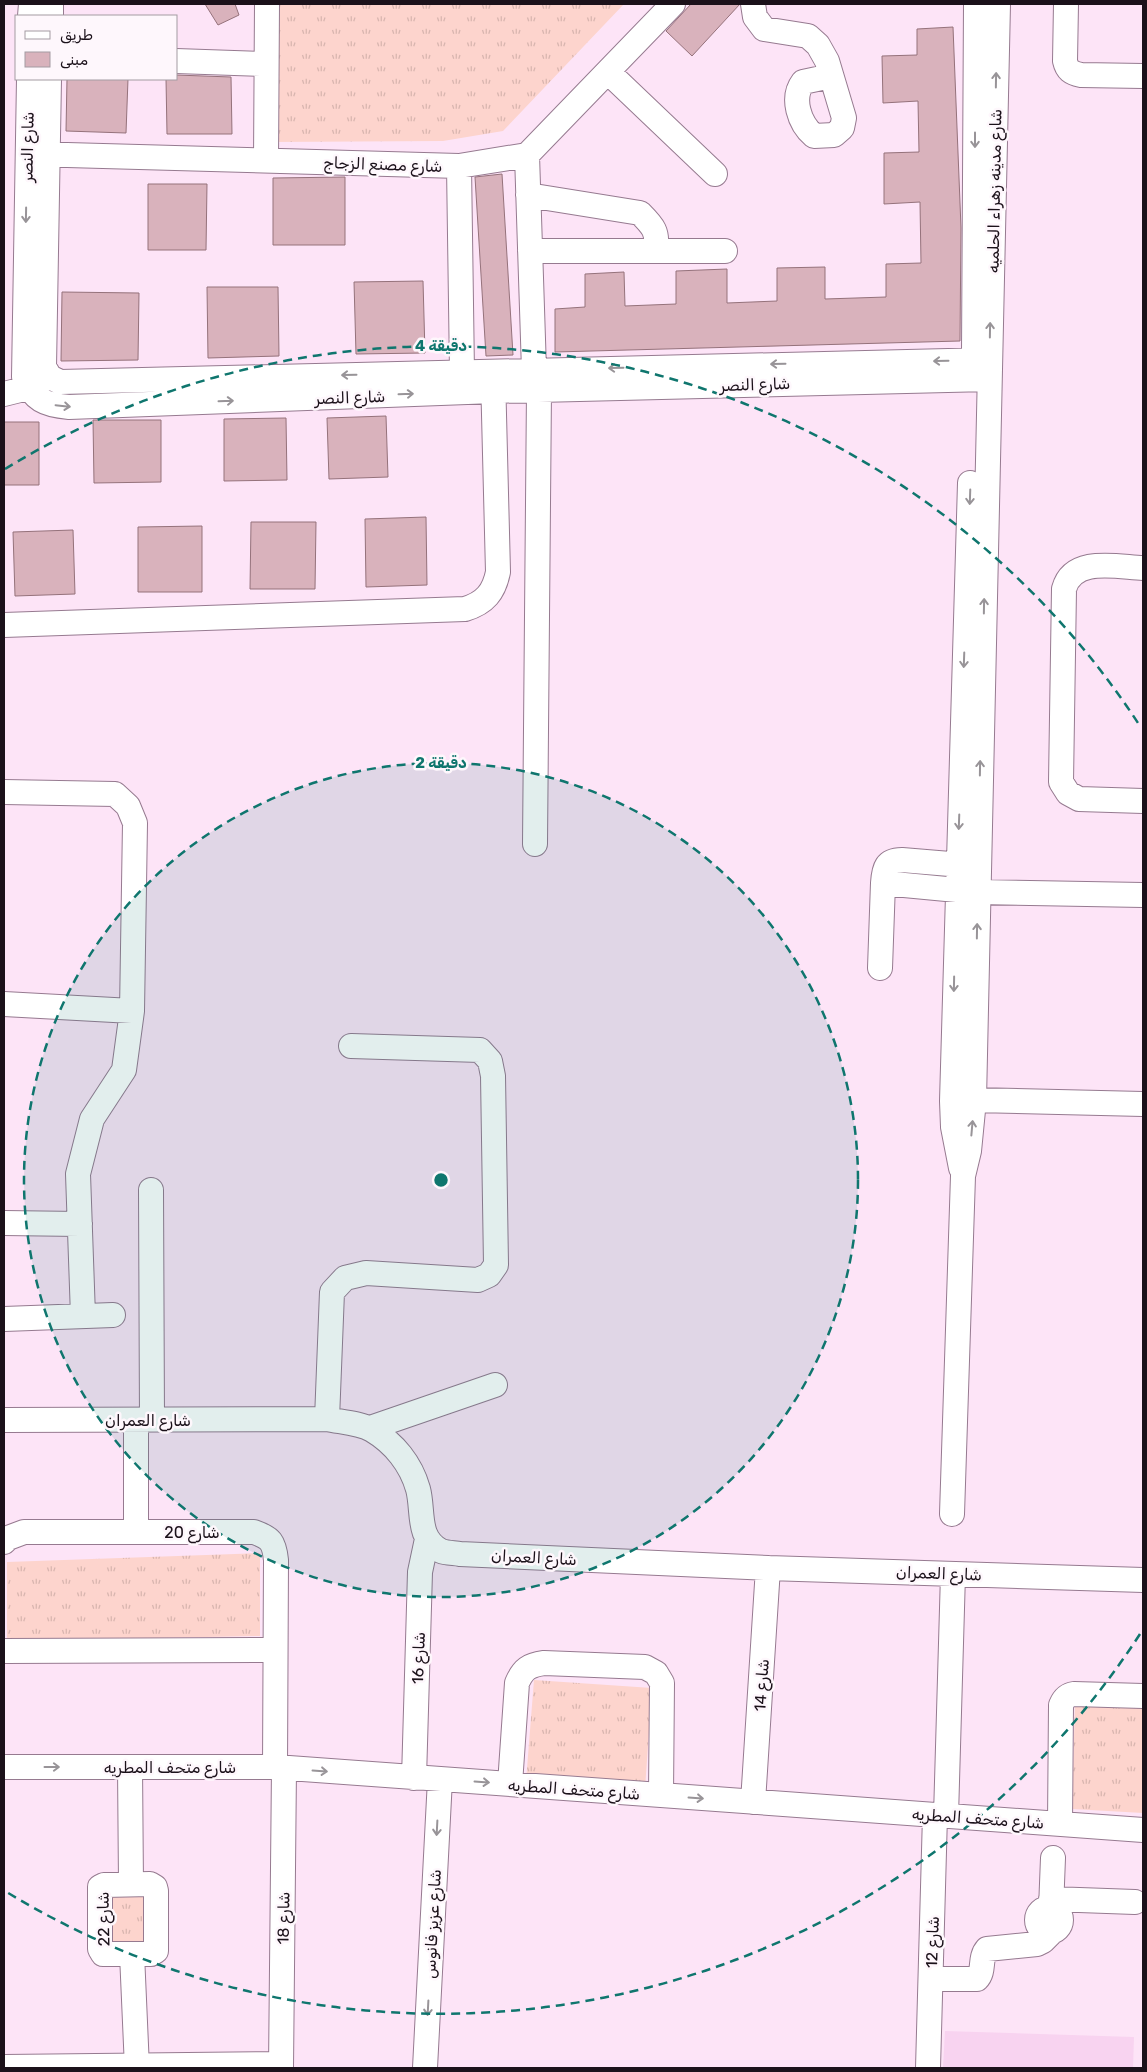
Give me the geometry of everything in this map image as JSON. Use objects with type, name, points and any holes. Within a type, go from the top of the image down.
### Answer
[{"type":"street","points":[[266,160],[267,4]]},
{"type":"street","points":[[535,844],[536,380],[527,155],[674,4]]},
{"type":"street","points":[[753,4],[756,18],[764,29],[808,36],[818,45],[827,60],[831,76]]},
{"type":"street","name":"شارع مدينه زهراء الحلميه","points":[[976,4],[981,369]]},
{"type":"street","name":"شارع مدينه زهراء الحلميه","points":[[981,369],[998,4]]},
{"type":"street","points":[[1066,4],[1064,60],[1066,68],[1072,74],[1143,76]]},
{"type":"street","points":[[1080,75],[1082,4]]},
{"type":"street","points":[[178,61],[266,64]]},
{"type":"street","points":[[608,72],[715,174]]},
{"type":"street","name":"شارع النصر","points":[[29,80],[37,154],[44,367],[50,376],[60,382],[72,383],[462,372],[493,381]]},
{"type":"street","name":"شارع النصر","points":[[49,80],[37,154],[24,365],[24,377],[28,388],[36,397],[46,403],[69,407],[493,381],[981,369]]},
{"type":"street","name":"شارع مصنع الزجاج","points":[[37,154],[459,166],[527,155]]},
{"type":"street","points":[[459,166],[462,372]]},
{"type":"street","points":[[528,194],[640,213],[652,224],[658,239],[655,251]]},
{"type":"street","points":[[530,251],[725,251]]},
{"type":"street","points":[[952,1514],[962,1176],[953,1127],[952,1101],[968,866],[981,369]]},
{"type":"street","points":[[4,394],[28,388],[50,376]]},
{"type":"street","points":[[4,625],[465,609],[478,605],[489,596],[496,585],[498,572],[493,381]]},
{"type":"street","points":[[1143,568],[1083,567],[1070,575],[1066,582],[1064,589],[1061,782],[1068,792],[1079,799],[1143,801]]},
{"type":"street","points":[[4,792],[115,794],[128,806],[136,823],[132,1011],[124,1070],[92,1119],[78,1174],[83,1316]]},
{"type":"street","points":[[880,968],[883,883],[884,870],[887,864],[894,860],[968,866]]},
{"type":"street","points":[[883,883],[967,891],[1143,895]]},
{"type":"street","points":[[962,1176],[970,1151],[974,1100],[967,891]]},
{"type":"street","points":[[4,1004],[132,1011]]},
{"type":"street","points":[[327,1418],[332,1292],[345,1278],[366,1273],[478,1280],[489,1275],[496,1265],[493,1076],[490,1061],[480,1050],[351,1046]]},
{"type":"street","points":[[974,1100],[1143,1104]]},
{"type":"street","points":[[136,1532],[144,1420],[151,1190]]},
{"type":"street","points":[[4,1223],[80,1224]]},
{"type":"street","points":[[4,1319],[113,1315]]},
{"type":"street","points":[[370,1428],[495,1385]]},
{"type":"street","name":"شارع العمران","points":[[4,1420],[327,1418],[370,1428],[392,1444],[408,1465],[418,1490],[421,1521],[427,1539],[442,1551],[460,1554],[768,1568],[1143,1580]]},
{"type":"street","name":"شارع 20","points":[[4,1542],[8,1538],[24,1532],[254,1532],[266,1536],[275,1547],[275,1650],[280,1768]]},
{"type":"street","name":"شارع 16","points":[[414,1778],[420,1572],[427,1539]]},
{"type":"street","name":"شارع 14","points":[[753,1802],[768,1568]]},
{"type":"street","name":"شارع 12","points":[[928,2068],[931,1979],[953,1574]]},
{"type":"street","points":[[4,1651],[275,1650]]},
{"type":"street","points":[[510,1784],[517,1682],[522,1672],[532,1665],[544,1663],[645,1667],[656,1673],[662,1683],[661,1796]]},
{"type":"street","points":[[1060,1824],[1061,1705],[1063,1699],[1068,1695],[1074,1694],[1143,1696]]},
{"type":"street","name":"شارع متحف المطريه","points":[[4,1767],[280,1768],[1143,1830]]},
{"type":"street","name":"شارع 22","points":[[130,1767],[131,1884]]},
{"type":"street","name":"شارع 18","points":[[280,1768],[281,2066]]},
{"type":"street","name":"شارع عزيز فانوس","points":[[425,2068],[440,1779]]},
{"type":"street","points":[[1051,1904],[1053,1858]]},
{"type":"street","name":"شارع 22","points":[[131,1884],[153,1885],[156,1891],[156,1951],[151,1954],[105,1954],[100,1949],[100,1887],[104,1885],[131,1884]]},
{"type":"street","points":[[931,1979],[977,1979],[981,1974],[984,1953],[987,1949],[1037,1944],[1043,1941],[1052,1932],[1042,1929],[1038,1920],[1042,1912],[1051,1904],[1135,1902]]},
{"type":"street","name":"شارع 22","points":[[132,1954],[136,2067]]},
{"type":"street","points":[[4,2067],[281,2066]]},
{"type":"shaded area","points":[[945,2031],[1134,2037],[1133,2068],[943,2068]]},
{"type":"green space","points":[[271,4],[624,4],[503,131],[443,141],[270,142]]},
{"type":"green space","points":[[260,1553],[260,1636],[7,1641],[7,1562]]},
{"type":"green space","points":[[534,1680],[652,1688],[645,1789],[526,1781]]},
{"type":"green space","points":[[1075,1702],[1143,1704],[1143,1813],[1072,1809]]},
{"type":"green space","points":[[108,1896],[147,1896],[150,1948],[106,1950]]},
{"type":"building","points":[[205,4],[235,4],[239,15],[218,25]]},
{"type":"building","points":[[691,4],[740,4],[692,56],[666,31]]},
{"type":"building","points":[[953,27],[961,228],[960,341],[555,352],[555,309],[585,307],[585,274],[624,272],[625,306],[676,304],[676,271],[727,269],[727,303],[777,301],[777,268],[825,267],[825,299],[886,297],[886,264],[921,263],[920,202],[884,204],[884,153],[919,152],[918,101],[883,103],[882,56],[917,55],[917,29]]},
{"type":"building","points":[[178,75],[231,77],[232,134],[167,134],[166,80],[178,80]]},
{"type":"building","points":[[67,80],[128,80],[126,133],[66,131]]},
{"type":"building","points":[[502,174],[513,355],[486,356],[475,177]]},
{"type":"building","points":[[345,177],[345,245],[273,245],[273,178]]},
{"type":"building","points":[[148,184],[207,184],[206,250],[148,250]]},
{"type":"building","points":[[423,281],[425,353],[356,354],[354,282]]},
{"type":"building","points":[[207,287],[278,287],[279,356],[208,358]]},
{"type":"building","points":[[62,292],[139,293],[138,360],[61,361]]},
{"type":"building","points":[[386,416],[388,477],[329,479],[327,418]]},
{"type":"building","points":[[286,418],[287,480],[224,481],[224,419]]},
{"type":"building","points":[[93,420],[161,420],[161,482],[94,483]]},
{"type":"building","points":[[4,422],[39,422],[39,485],[4,485]]},
{"type":"building","points":[[426,517],[427,585],[366,587],[365,519]]},
{"type":"building","points":[[251,522],[316,522],[315,589],[250,589]]},
{"type":"building","points":[[202,526],[202,592],[138,592],[138,527]]},
{"type":"building","points":[[73,530],[75,594],[15,596],[13,532]]}]
